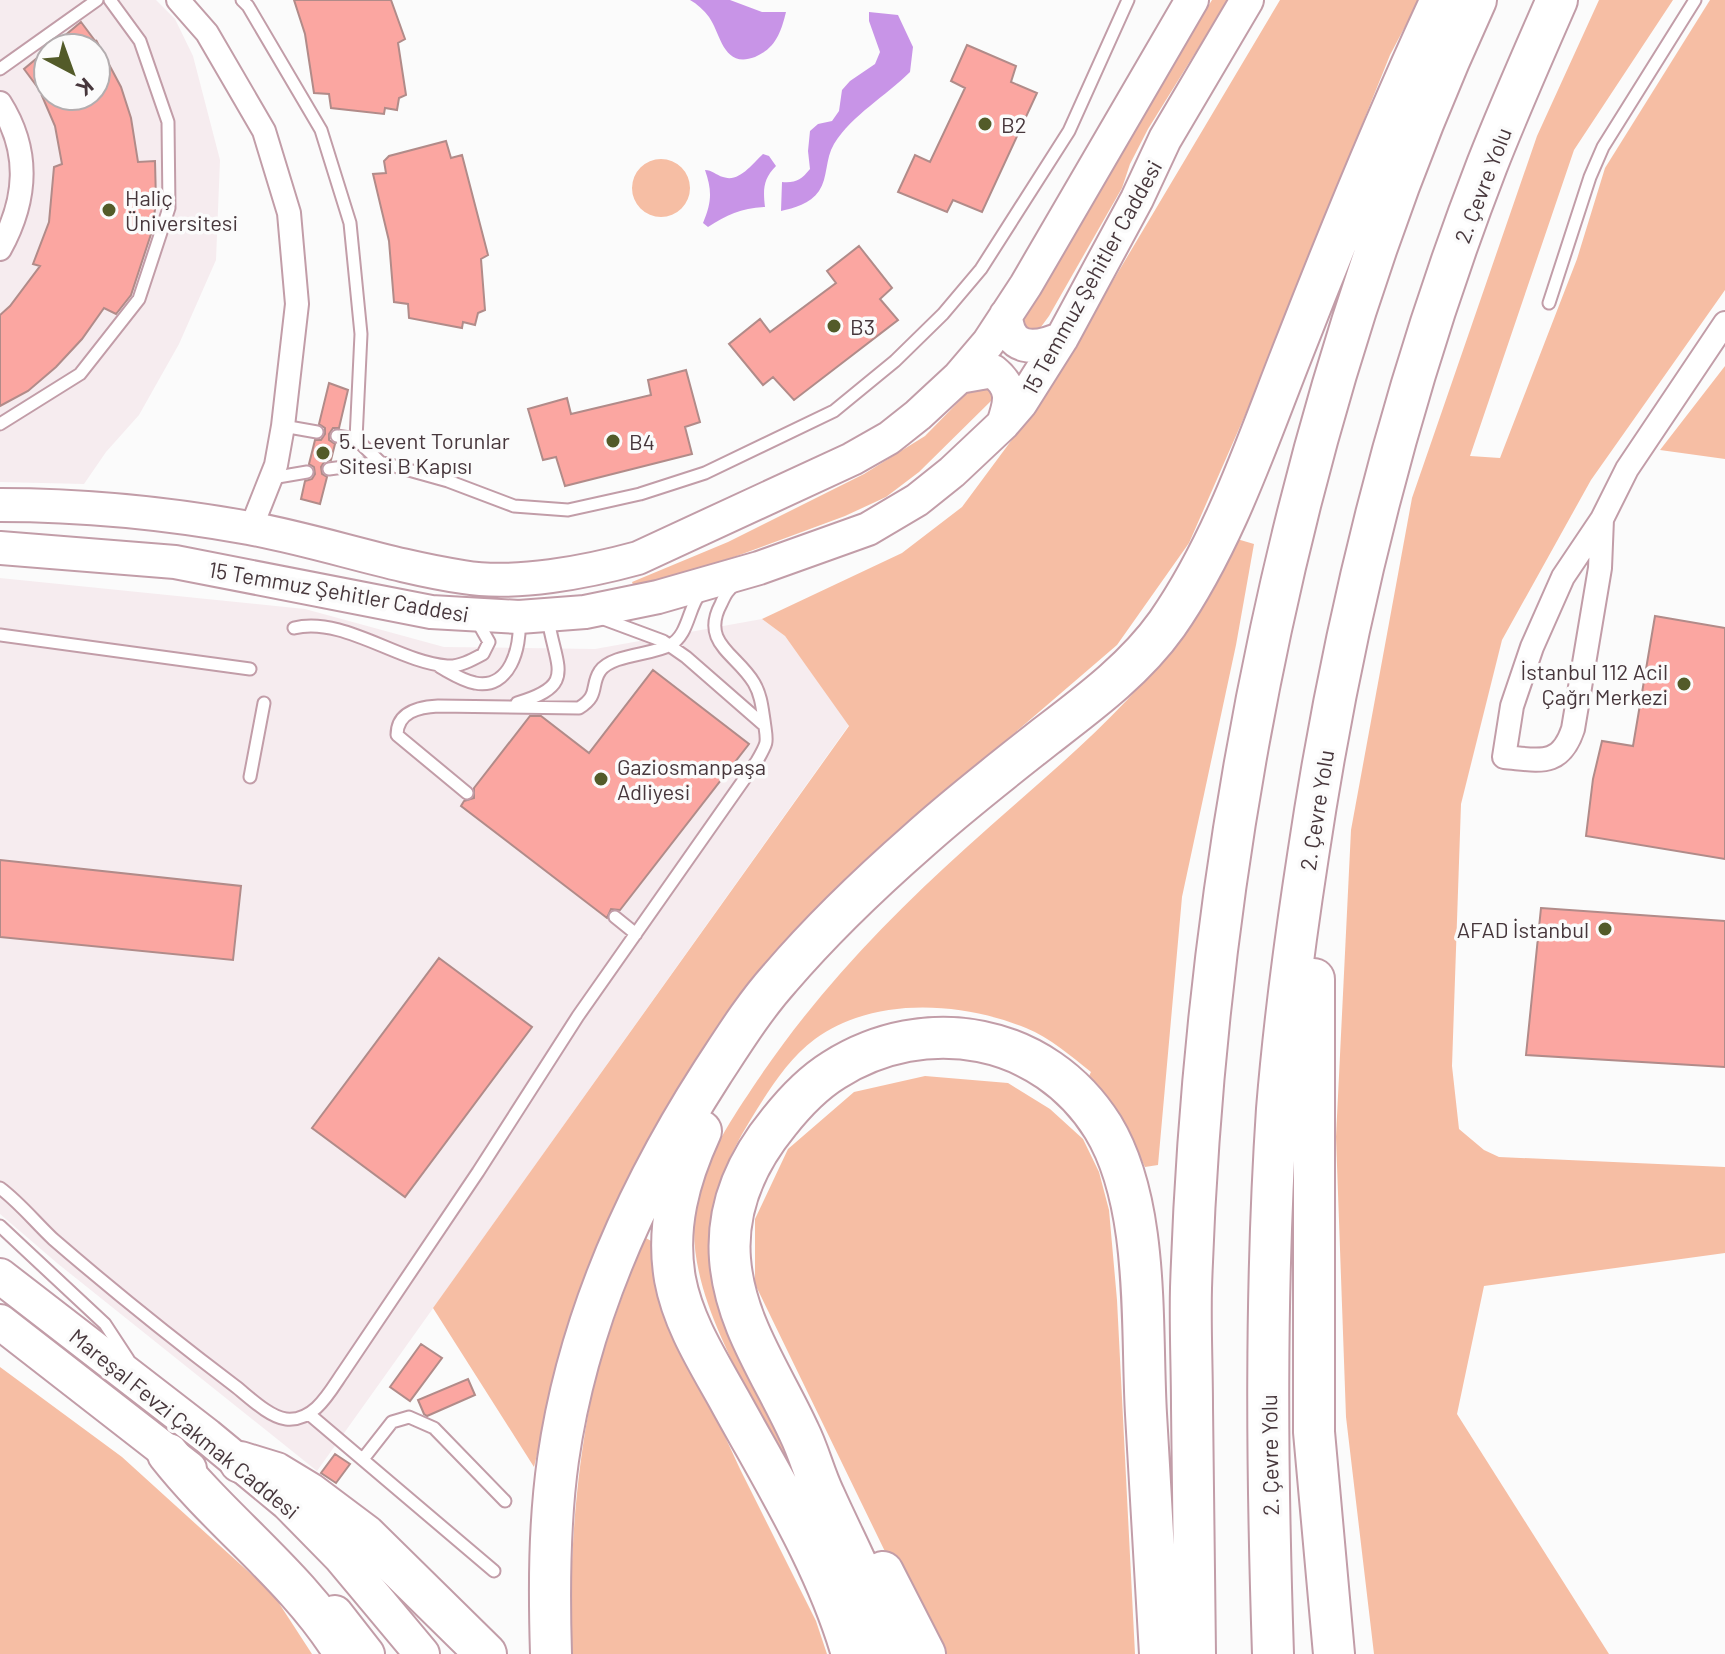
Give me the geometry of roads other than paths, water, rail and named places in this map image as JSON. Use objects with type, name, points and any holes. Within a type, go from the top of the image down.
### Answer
[{"type":"highway","points":[[551,1654],[550,1568],[558,1460],[581,1351],[613,1258],[683,1118],[777,981],[865,888],[937,824],[1093,700],[1163,629],[1189,590],[1217,536],[1336,242],[1441,0]]},
{"type":"highway","points":[[1195,1654],[1191,1289],[1213,1001],[1239,806],[1278,600],[1302,495],[1332,392],[1395,198],[1436,91],[1476,0]]},
{"type":"highway","name":"2. Çevre Yolu","points":[[1273,1654],[1269,1294],[1277,1110],[1287,1005],[1317,792],[1361,573],[1419,364],[1486,167],[1557,0]]},
{"type":"highway","points":[[1317,792],[1319,849],[1313,1018],[1314,1432],[1334,1654]]},
{"type":"highway","points":[[821,933],[709,1112],[678,1190],[672,1242],[675,1279],[685,1314],[831,1589],[852,1654]]},
{"type":"highway","points":[[889,1654],[872,1596],[825,1499],[801,1435],[745,1324],[734,1288],[730,1222],[736,1199],[760,1145],[791,1107],[831,1071],[877,1048],[911,1040],[953,1037],[986,1041],[1033,1061],[1054,1074],[1085,1102],[1104,1129],[1126,1179],[1138,1257],[1160,1654]]},
{"type":"highway","points":[[1313,1325],[1336,1441],[1361,1654]]},
{"type":"highway","points":[[801,1435],[816,1452],[843,1497],[925,1654]]},
{"type":"highway","points":[[168,1454],[188,1479],[303,1597],[345,1654]]},
{"type":"highway","points":[[240,1462],[276,1473],[309,1493],[365,1535],[486,1654]]},
{"type":"main road","name":"15 Temmuz Şehitler Caddesi","points":[[0,505],[82,506],[251,528],[465,578],[534,576],[604,567],[638,558],[852,459],[908,423],[959,377],[988,343],[1006,315],[1104,155],[1192,0]]},
{"type":"main road","name":"15 Temmuz Şehitler Caddesi","points":[[0,548],[175,562],[431,612],[474,616],[585,612],[658,597],[830,544],[891,517],[940,481],[1003,424],[1040,376],[1137,199],[1165,139],[1247,0]]},
{"type":"main road","points":[[1006,315],[1006,326],[1017,343],[1028,347],[1046,345],[1062,338]]},
{"type":"main road","points":[[959,377],[993,371],[1005,380],[1009,407],[1003,424]]},
{"type":"main road","name":"Mareşal Fevzi Çakmak Caddesi","points":[[0,1276],[240,1462],[288,1503],[341,1557],[422,1654]]},
{"type":"main road","name":"Mareşal Fevzi Çakmak Caddesi","points":[[0,1322],[216,1492],[332,1609],[367,1654]]},
{"type":"street","points":[[178,0],[207,33],[264,131],[289,213],[297,304],[283,426],[271,478],[251,528]]},
{"type":"street","points":[[0,103],[18,142],[22,183],[15,222],[0,249]]},
{"type":"street","points":[[1602,519],[1600,568],[1568,744],[1556,756],[1544,761],[1504,757],[1512,706],[1532,647],[1563,577],[1602,519],[1627,469],[1725,323]]},
{"type":"lane","points":[[0,69],[97,0]]},
{"type":"lane","points":[[0,424],[80,374],[139,299],[169,208],[168,122],[140,41],[110,0]]},
{"type":"lane","points":[[329,469],[380,462],[448,481],[514,506],[568,510],[640,494],[705,473],[834,411],[895,361],[934,323],[981,269],[1069,131],[1128,0]]},
{"type":"lane","points":[[1549,303],[1590,177],[1603,147],[1695,0]]},
{"type":"lane","points":[[246,2],[321,130],[350,223],[361,334],[356,439]]},
{"type":"lane","points":[[283,426],[317,432]]},
{"type":"lane","points":[[337,436],[356,439],[380,462]]},
{"type":"lane","points":[[271,478],[307,472]]},
{"type":"lane","points":[[0,1188],[14,1198],[51,1237],[164,1332],[266,1409],[284,1419],[306,1417],[321,1403],[344,1371],[578,1016],[757,761],[768,740],[761,699],[754,682],[722,647],[714,631],[715,615],[729,589],[759,568]]},
{"type":"lane","points":[[467,793],[397,735],[397,726],[405,716],[424,707],[512,705],[579,708],[589,701],[600,671],[612,662],[670,646],[681,637],[697,597],[709,582]]},
{"type":"lane","points":[[585,612],[670,646],[764,725]]},
{"type":"lane","points":[[512,705],[545,694],[556,685],[558,665],[533,615]]},
{"type":"lane","points":[[294,628],[307,625],[330,628],[429,662],[476,683],[488,683],[501,677],[514,661],[520,640],[533,615]]},
{"type":"lane","points":[[429,662],[449,666],[483,654],[489,642],[474,616]]},
{"type":"lane","points":[[0,635],[250,669]]},
{"type":"lane","points":[[250,777],[264,703]]},
{"type":"lane","points":[[615,917],[636,934]]},
{"type":"lane","points":[[0,1226],[105,1324],[143,1388]]},
{"type":"lane","points":[[309,1414],[494,1571]]},
{"type":"lane","points":[[363,1459],[392,1422],[409,1417],[434,1428],[505,1501]]},
{"type":"place","name":"B2","points":[[985,124]]},
{"type":"place","name":"Haliç Üniversitesi","points":[[109,210]]},
{"type":"place","name":"B3","points":[[834,326]]},
{"type":"place","name":"B4","points":[[613,441]]},
{"type":"place","name":"5. Levent Torunlar Sitesi B Kapısı","points":[[323,453]]},
{"type":"place","name":"İstanbul 112 Acil Çağrı Merkezi","points":[[1684,684]]},
{"type":"place","name":"Gaziosmanpaşa Adliyesi","points":[[601,779]]},
{"type":"place","name":"AFAD İstanbul","points":[[1605,929]]}]
